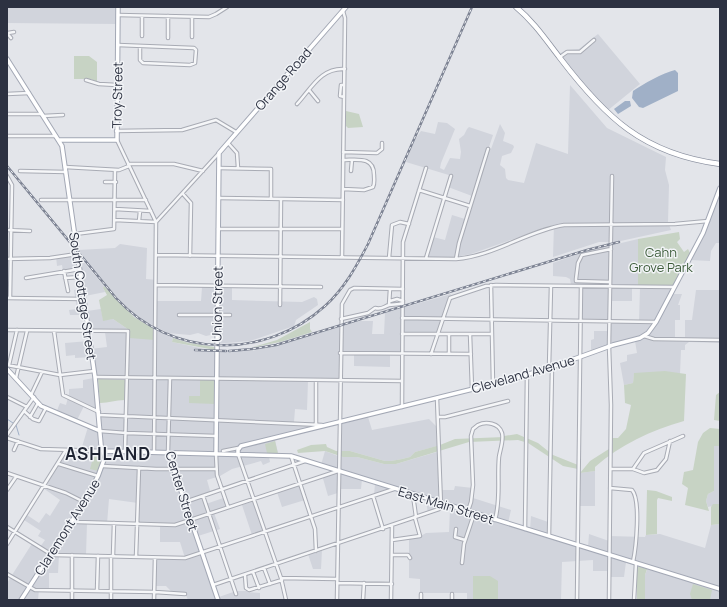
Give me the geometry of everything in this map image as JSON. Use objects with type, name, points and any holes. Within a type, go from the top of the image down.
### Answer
[{"type":"highway","points":[[516,7],[540,32],[593,99],[625,128],[649,143],[666,151],[693,159],[720,164]]},
{"type":"main road","name":"Troy Street","points":[[117,140],[118,7]]},
{"type":"main road","name":"Orange Road","points":[[220,152],[345,8]]},
{"type":"main road","points":[[7,59],[58,138],[117,140]]},
{"type":"main road","name":"South Cottage Street","points":[[58,138],[66,172],[95,377],[101,447],[104,451]]},
{"type":"main road","name":"Union Street","points":[[216,454],[220,152]]},
{"type":"main road","points":[[644,336],[656,322],[675,287],[708,221],[720,188]]},
{"type":"main road","name":"Cleveland Avenue","points":[[238,448],[402,408],[527,375],[551,368],[609,346],[644,336]]},
{"type":"main road","points":[[8,366],[16,378],[38,403],[46,408],[100,431]]},
{"type":"main road","points":[[238,448],[238,454]]},
{"type":"main road","name":"East Main Street","points":[[104,451],[291,456],[441,504],[720,589]]},
{"type":"main road","name":"Claremont Avenue","points":[[21,600],[84,502],[103,466],[104,451]]},
{"type":"main road","name":"Center Street","points":[[168,452],[217,599]]},
{"type":"street","points":[[118,15],[192,17],[212,16],[227,7]]},
{"type":"street","points":[[342,257],[344,97],[340,96],[340,87],[341,85],[344,85],[345,8]]},
{"type":"street","points":[[142,16],[142,36]]},
{"type":"street","points":[[168,16],[168,38]]},
{"type":"street","points":[[192,17],[192,37]]},
{"type":"street","points":[[10,38],[7,33],[14,32]]},
{"type":"street","points":[[559,57],[567,52],[580,52],[594,40]]},
{"type":"street","points":[[117,46],[140,46],[195,48],[196,61],[192,65],[143,63],[140,60],[140,46]]},
{"type":"street","points":[[297,104],[325,72],[333,69],[345,69]]},
{"type":"street","points":[[86,80],[99,84],[117,85]]},
{"type":"street","points":[[310,90],[318,101]]},
{"type":"street","points":[[7,94],[29,93]]},
{"type":"street","points":[[7,114],[63,116]]},
{"type":"street","points":[[116,131],[182,130],[216,120],[236,132]]},
{"type":"street","points":[[7,136],[58,138]]},
{"type":"street","name":"Troy Street","points":[[117,140],[156,222]]},
{"type":"street","points":[[227,143],[237,153],[238,168]]},
{"type":"street","points":[[343,152],[377,153],[382,149],[382,143]]},
{"type":"street","points":[[456,258],[470,206],[488,149]]},
{"type":"street","name":"Orange Road","points":[[156,222],[220,152]]},
{"type":"street","points":[[343,160],[365,160],[372,163],[374,170],[374,186],[364,190],[343,189]]},
{"type":"street","points":[[351,171],[352,160]]},
{"type":"street","points":[[65,167],[115,170],[129,165],[174,164],[203,171]]},
{"type":"street","points":[[219,168],[271,169],[271,198]]},
{"type":"street","points":[[402,408],[403,242],[426,168]]},
{"type":"street","points":[[74,234],[113,230],[116,200],[115,170]]},
{"type":"street","points":[[20,171],[66,172]]},
{"type":"street","points":[[7,176],[12,185],[9,298],[84,299]]},
{"type":"street","points":[[426,258],[451,176]]},
{"type":"street","points":[[609,600],[611,405],[609,321],[612,176]]},
{"type":"street","points":[[105,182],[116,182]]},
{"type":"street","points":[[419,190],[470,206]]},
{"type":"street","points":[[183,194],[191,203],[190,256]]},
{"type":"street","points":[[219,198],[343,200]]},
{"type":"street","points":[[280,305],[281,199]]},
{"type":"street","points":[[41,200],[146,200]]},
{"type":"street","points":[[115,209],[151,211]]},
{"type":"street","points":[[139,221],[140,210]]},
{"type":"street","points":[[115,220],[156,222],[154,452]]},
{"type":"street","points":[[156,255],[456,258],[476,255],[558,226],[682,224],[708,221]]},
{"type":"street","points":[[389,258],[392,225],[400,222],[409,224]]},
{"type":"street","points":[[218,229],[342,229]]},
{"type":"street","points":[[7,230],[30,231]]},
{"type":"street","points":[[610,282],[576,281],[580,257],[585,254],[611,249]]},
{"type":"street","points":[[9,259],[50,258],[77,254]]},
{"type":"street","points":[[26,278],[80,269]]},
{"type":"street","points":[[64,272],[68,291]]},
{"type":"street","points":[[65,278],[81,277]]},
{"type":"street","points":[[156,285],[321,287]]},
{"type":"street","points":[[431,354],[448,301],[453,296],[491,285],[675,287]]},
{"type":"street","points":[[491,285],[493,384]]},
{"type":"street","points":[[549,536],[551,286]]},
{"type":"street","points":[[577,600],[581,287]]},
{"type":"street","points":[[337,600],[342,301],[352,289],[357,288],[403,289]]},
{"type":"street","points":[[389,305],[390,289]]},
{"type":"street","points":[[390,301],[397,299],[403,302]]},
{"type":"street","points":[[341,320],[368,313],[374,308],[382,309],[389,305],[393,306],[403,302]]},
{"type":"street","points":[[179,315],[230,315]]},
{"type":"street","points":[[402,318],[656,322]]},
{"type":"street","points":[[7,330],[128,331],[126,451]]},
{"type":"street","points":[[17,330],[8,366],[60,375],[94,371]]},
{"type":"street","points":[[16,378],[20,367],[27,330]]},
{"type":"street","points":[[54,330],[64,396],[99,414],[326,426]]},
{"type":"street","points":[[402,334],[491,334]]},
{"type":"street","points":[[448,334],[449,354]]},
{"type":"street","points":[[470,334],[472,389]]},
{"type":"street","points":[[644,336],[654,339],[720,340]]},
{"type":"street","points":[[340,353],[471,354]]},
{"type":"street","points":[[42,372],[27,407],[7,436],[18,442],[41,449],[104,451]]},
{"type":"street","points":[[525,529],[527,375]]},
{"type":"street","points":[[95,377],[402,382]]},
{"type":"street","name":"Center Street","points":[[168,452],[170,378]]},
{"type":"street","points":[[316,380],[316,425]]},
{"type":"street","points":[[7,397],[27,407]]},
{"type":"street","points":[[213,585],[339,544],[439,509],[441,504],[437,398]]},
{"type":"street","points":[[438,417],[448,416],[508,401]]},
{"type":"street","points":[[30,417],[38,403]]},
{"type":"street","points":[[24,411],[35,420],[40,420],[46,408]]},
{"type":"street","points":[[468,512],[473,485],[471,434],[476,426],[487,423],[498,427],[503,434],[499,460],[499,504],[495,520]]},
{"type":"street","points":[[100,431],[216,436]]},
{"type":"street","points":[[633,469],[644,453],[683,436]]},
{"type":"street","points":[[610,469],[633,469],[644,473],[659,469],[666,460],[670,441]]},
{"type":"street","points":[[14,450],[18,442]]},
{"type":"street","name":"Cleveland Avenue","points":[[222,451],[238,448]]},
{"type":"street","points":[[7,544],[59,464],[66,450]]},
{"type":"street","points":[[216,454],[216,469],[228,507]]},
{"type":"street","points":[[238,454],[281,579],[286,600]]},
{"type":"street","points":[[291,456],[315,531],[316,551]]},
{"type":"street","points":[[184,502],[306,461]]},
{"type":"street","points":[[59,464],[74,470],[98,476]]},
{"type":"street","points":[[103,466],[216,469]]},
{"type":"street","points":[[136,557],[139,468]]},
{"type":"street","points":[[73,520],[77,522],[172,525],[339,471]]},
{"type":"street","points":[[7,473],[84,502]]},
{"type":"street","points":[[7,490],[16,477]]},
{"type":"street","points":[[610,488],[632,490],[636,497],[634,600]]},
{"type":"street","points":[[7,526],[51,554],[185,558],[394,489]]},
{"type":"street","points":[[392,540],[420,536],[413,495]]},
{"type":"street","points":[[202,496],[236,594]]},
{"type":"street","points":[[373,496],[383,528]]},
{"type":"street","points":[[462,563],[465,540],[474,514]]},
{"type":"street","points":[[111,600],[114,523]]},
{"type":"street","points":[[391,600],[392,526]]},
{"type":"street","points":[[456,529],[455,537],[465,540]]},
{"type":"street","points":[[72,555],[72,600]]},
{"type":"street","points":[[392,555],[408,555],[410,558]]},
{"type":"street","points":[[97,591],[98,556]]},
{"type":"street","points":[[154,600],[155,558]]},
{"type":"street","points":[[264,568],[270,584]]},
{"type":"street","points":[[253,572],[259,588]]},
{"type":"street","points":[[7,574],[35,590],[185,594]]},
{"type":"street","points":[[245,575],[248,590],[259,588],[281,579],[337,579]]},
{"type":"street","points":[[337,582],[392,584]]},
{"type":"street","points":[[363,600],[364,583]]},
{"type":"street","points":[[421,594],[421,600]]},
{"type":"street","points":[[452,594],[452,600]]},
{"type":"shaded area","points":[[7,7],[117,7],[117,24],[7,23]]},
{"type":"shaded area","points":[[598,34],[640,84],[607,111],[559,54],[566,50],[579,49]]},
{"type":"shaded area","points":[[570,85],[607,128],[666,157],[665,170],[669,185],[668,222],[671,230],[616,242],[599,242],[553,257],[554,225],[471,254],[455,257],[427,257],[433,237],[445,240],[452,215],[465,219],[472,196],[448,187],[452,176],[406,162],[414,141],[421,131],[435,134],[438,122],[447,123],[455,129],[441,163],[440,168],[444,170],[450,158],[460,159],[461,152],[459,139],[464,135],[469,127],[493,135],[489,147],[491,149],[500,124],[505,133],[503,141],[513,145],[514,147],[511,153],[502,156],[500,165],[505,169],[506,178],[508,180],[524,183],[536,143],[568,154]]},
{"type":"shaded area","points":[[720,191],[720,243],[716,243],[711,251],[710,261],[690,260],[708,224]]},
{"type":"shaded area","points":[[638,239],[638,286],[674,286],[673,294],[682,294],[678,305],[680,305],[680,320],[675,320],[675,337],[685,337],[685,320],[692,320],[696,290],[720,290],[720,343],[689,342],[685,345],[685,350],[681,350],[680,374],[634,374],[633,383],[624,385],[620,363],[627,361],[627,355],[637,353],[635,341],[620,344],[591,354],[591,340],[594,339],[594,331],[609,331],[609,322],[581,321],[581,286],[571,285],[570,279],[566,277],[553,276],[553,263],[584,252]],"holes":[[[632,288],[640,288],[639,322],[610,321],[610,301],[632,301]]]},
{"type":"shaded area","points":[[120,244],[147,248],[146,279],[157,280],[157,301],[201,301],[202,287],[232,287],[232,300],[302,302],[314,297],[317,299],[318,305],[296,320],[294,326],[250,341],[215,344],[215,334],[206,336],[198,333],[190,335],[168,333],[143,320],[127,308],[78,253],[78,250],[115,248]]},
{"type":"shaded area","points":[[76,253],[104,286],[103,288],[105,292],[85,296],[87,311],[101,309],[103,320],[113,319],[129,330],[154,329],[173,338],[172,342],[210,350],[252,351],[360,321],[373,321],[372,334],[384,334],[385,313],[451,294],[438,334],[402,334],[402,353],[390,353],[390,367],[354,366],[354,352],[341,352],[340,381],[308,381],[307,410],[295,409],[294,422],[321,423],[321,428],[275,440],[279,457],[269,457],[270,462],[263,465],[261,461],[232,469],[220,476],[207,480],[211,494],[204,496],[206,504],[226,497],[230,508],[214,513],[220,529],[198,536],[219,597],[236,591],[247,591],[260,593],[260,600],[188,600],[185,593],[171,591],[166,586],[154,586],[155,557],[185,558],[180,542],[160,542],[160,525],[138,524],[138,503],[109,499],[107,524],[87,523],[86,555],[59,555],[58,573],[49,573],[49,590],[39,590],[38,600],[7,600],[7,583],[33,542],[40,547],[45,540],[38,536],[41,531],[24,520],[27,515],[39,523],[46,513],[50,516],[60,500],[43,488],[67,450],[81,450],[88,427],[101,432],[101,415],[125,415],[125,380],[98,380],[100,403],[98,403],[99,412],[84,406],[76,422],[56,413],[60,403],[66,405],[69,389],[83,388],[83,380],[94,378],[91,357],[75,358],[75,355],[66,356],[65,343],[89,341],[90,349],[107,347],[105,332],[88,332],[86,315],[70,315],[69,310],[77,309],[74,290],[82,289],[79,270],[63,272],[62,265],[57,266],[56,256]]},
{"type":"shaded area","points":[[368,417],[372,430],[429,419],[436,426],[437,446],[415,452],[410,457],[391,461],[385,461],[350,451],[341,451],[341,424]]},
{"type":"shaded area","points":[[714,446],[720,446],[720,504],[708,507],[706,501],[708,494],[714,491]]},
{"type":"shaded area","points":[[325,451],[338,456],[357,457],[384,464],[396,464],[437,452],[439,490],[454,490],[455,486],[473,488],[473,498],[511,510],[508,523],[530,530],[531,516],[551,523],[551,536],[588,547],[589,534],[609,541],[609,536],[645,537],[646,535],[660,534],[705,548],[711,525],[720,524],[720,600],[645,600],[645,575],[647,570],[626,562],[624,577],[610,577],[610,571],[593,571],[593,560],[562,562],[561,600],[467,600],[467,593],[420,593],[420,579],[409,578],[409,539],[417,538],[426,533],[449,532],[450,509],[444,506],[441,510],[428,514],[426,500],[392,489],[374,495],[375,484],[362,479],[361,489],[341,489],[341,492],[328,496],[322,475],[331,472],[330,468],[321,465]]},
{"type":"shaded area","points":[[595,471],[595,506],[579,506],[580,473]]},
{"type":"shaded area","points":[[300,484],[305,500],[282,507],[277,492]]},
{"type":"shaded area","points":[[254,501],[264,532],[252,535],[242,505]]},
{"type":"shaded area","points":[[322,550],[321,569],[313,569],[308,554]]},
{"type":"green space","points":[[74,56],[89,56],[97,62],[97,82],[91,79],[74,79]]},
{"type":"green space","points":[[346,111],[359,114],[363,127],[348,128],[346,126]]},
{"type":"green space","name":"Cahn Grove Park","points":[[679,232],[680,239],[677,242],[684,252],[688,249],[690,253],[674,286],[638,286],[638,239]]},
{"type":"green space","points":[[104,286],[134,317],[154,329],[155,340],[129,338],[129,330],[113,319],[103,321],[99,300],[107,295],[103,288]]},
{"type":"green space","points":[[310,322],[310,329],[312,332],[280,342],[250,348],[277,340]]},
{"type":"green space","points":[[173,338],[189,343],[215,347],[215,350],[172,342]]},
{"type":"green space","points":[[665,371],[686,374],[684,421],[636,439],[605,459],[595,467],[595,471],[580,473],[590,461],[612,447],[612,438],[618,438],[626,429],[631,405],[625,403],[624,385],[633,383],[634,373]]},
{"type":"green space","points":[[98,379],[125,380],[125,400],[100,403]]},
{"type":"green space","points":[[200,380],[216,380],[215,404],[189,403],[189,396],[200,396]]},
{"type":"green space","points":[[720,392],[720,421],[714,420],[716,395]]},
{"type":"green space","points":[[710,428],[720,429],[720,446],[714,446],[714,491],[708,494],[706,501],[709,511],[685,505],[688,488],[682,484],[684,472],[693,470],[698,442],[703,433]]},
{"type":"green space","points":[[517,434],[538,443],[553,455],[578,465],[578,469],[563,466],[528,443],[518,440],[469,442],[396,464],[384,464],[357,457],[343,457],[325,451],[298,453],[297,450],[311,445],[326,444],[327,447],[336,451],[350,451],[385,461],[391,461],[410,457],[415,452],[455,439],[504,437]]},
{"type":"green space","points":[[275,441],[278,454],[267,453],[265,444]]},
{"type":"green space","points":[[95,451],[102,451],[102,461],[98,471],[90,469]]},
{"type":"green space","points":[[647,490],[656,491],[672,497],[672,501],[658,498],[657,500],[657,534],[646,535]]},
{"type":"green space","points":[[713,504],[720,504],[720,524],[711,525],[711,507]]},
{"type":"green space","points":[[637,566],[647,569],[645,575],[645,600],[637,600]]},
{"type":"green space","points":[[473,576],[490,576],[498,581],[498,600],[473,600]]},
{"type":"green space","points":[[693,584],[712,590],[710,600],[692,600],[690,594]]},
{"type":"water","points":[[675,70],[678,73],[678,91],[643,108],[639,107],[632,98],[633,91],[653,79]]},
{"type":"water","points":[[625,101],[630,101],[631,106],[618,114],[614,109]]},
{"type":"waterway","points":[[7,419],[13,423]]},
{"type":"waterway","points":[[16,425],[19,435]]},
{"type":"railway","points":[[7,166],[116,298],[138,318],[163,332],[190,341],[218,345],[247,343],[274,336],[301,324],[325,306],[344,285],[354,269],[368,244],[472,7]]},
{"type":"railway","points":[[229,351],[276,345],[587,250],[619,242]]},
{"type":"railway","points":[[195,350],[226,351]]},
{"type":"district","name":"ASHLAND","points":[[108,454]]}]
